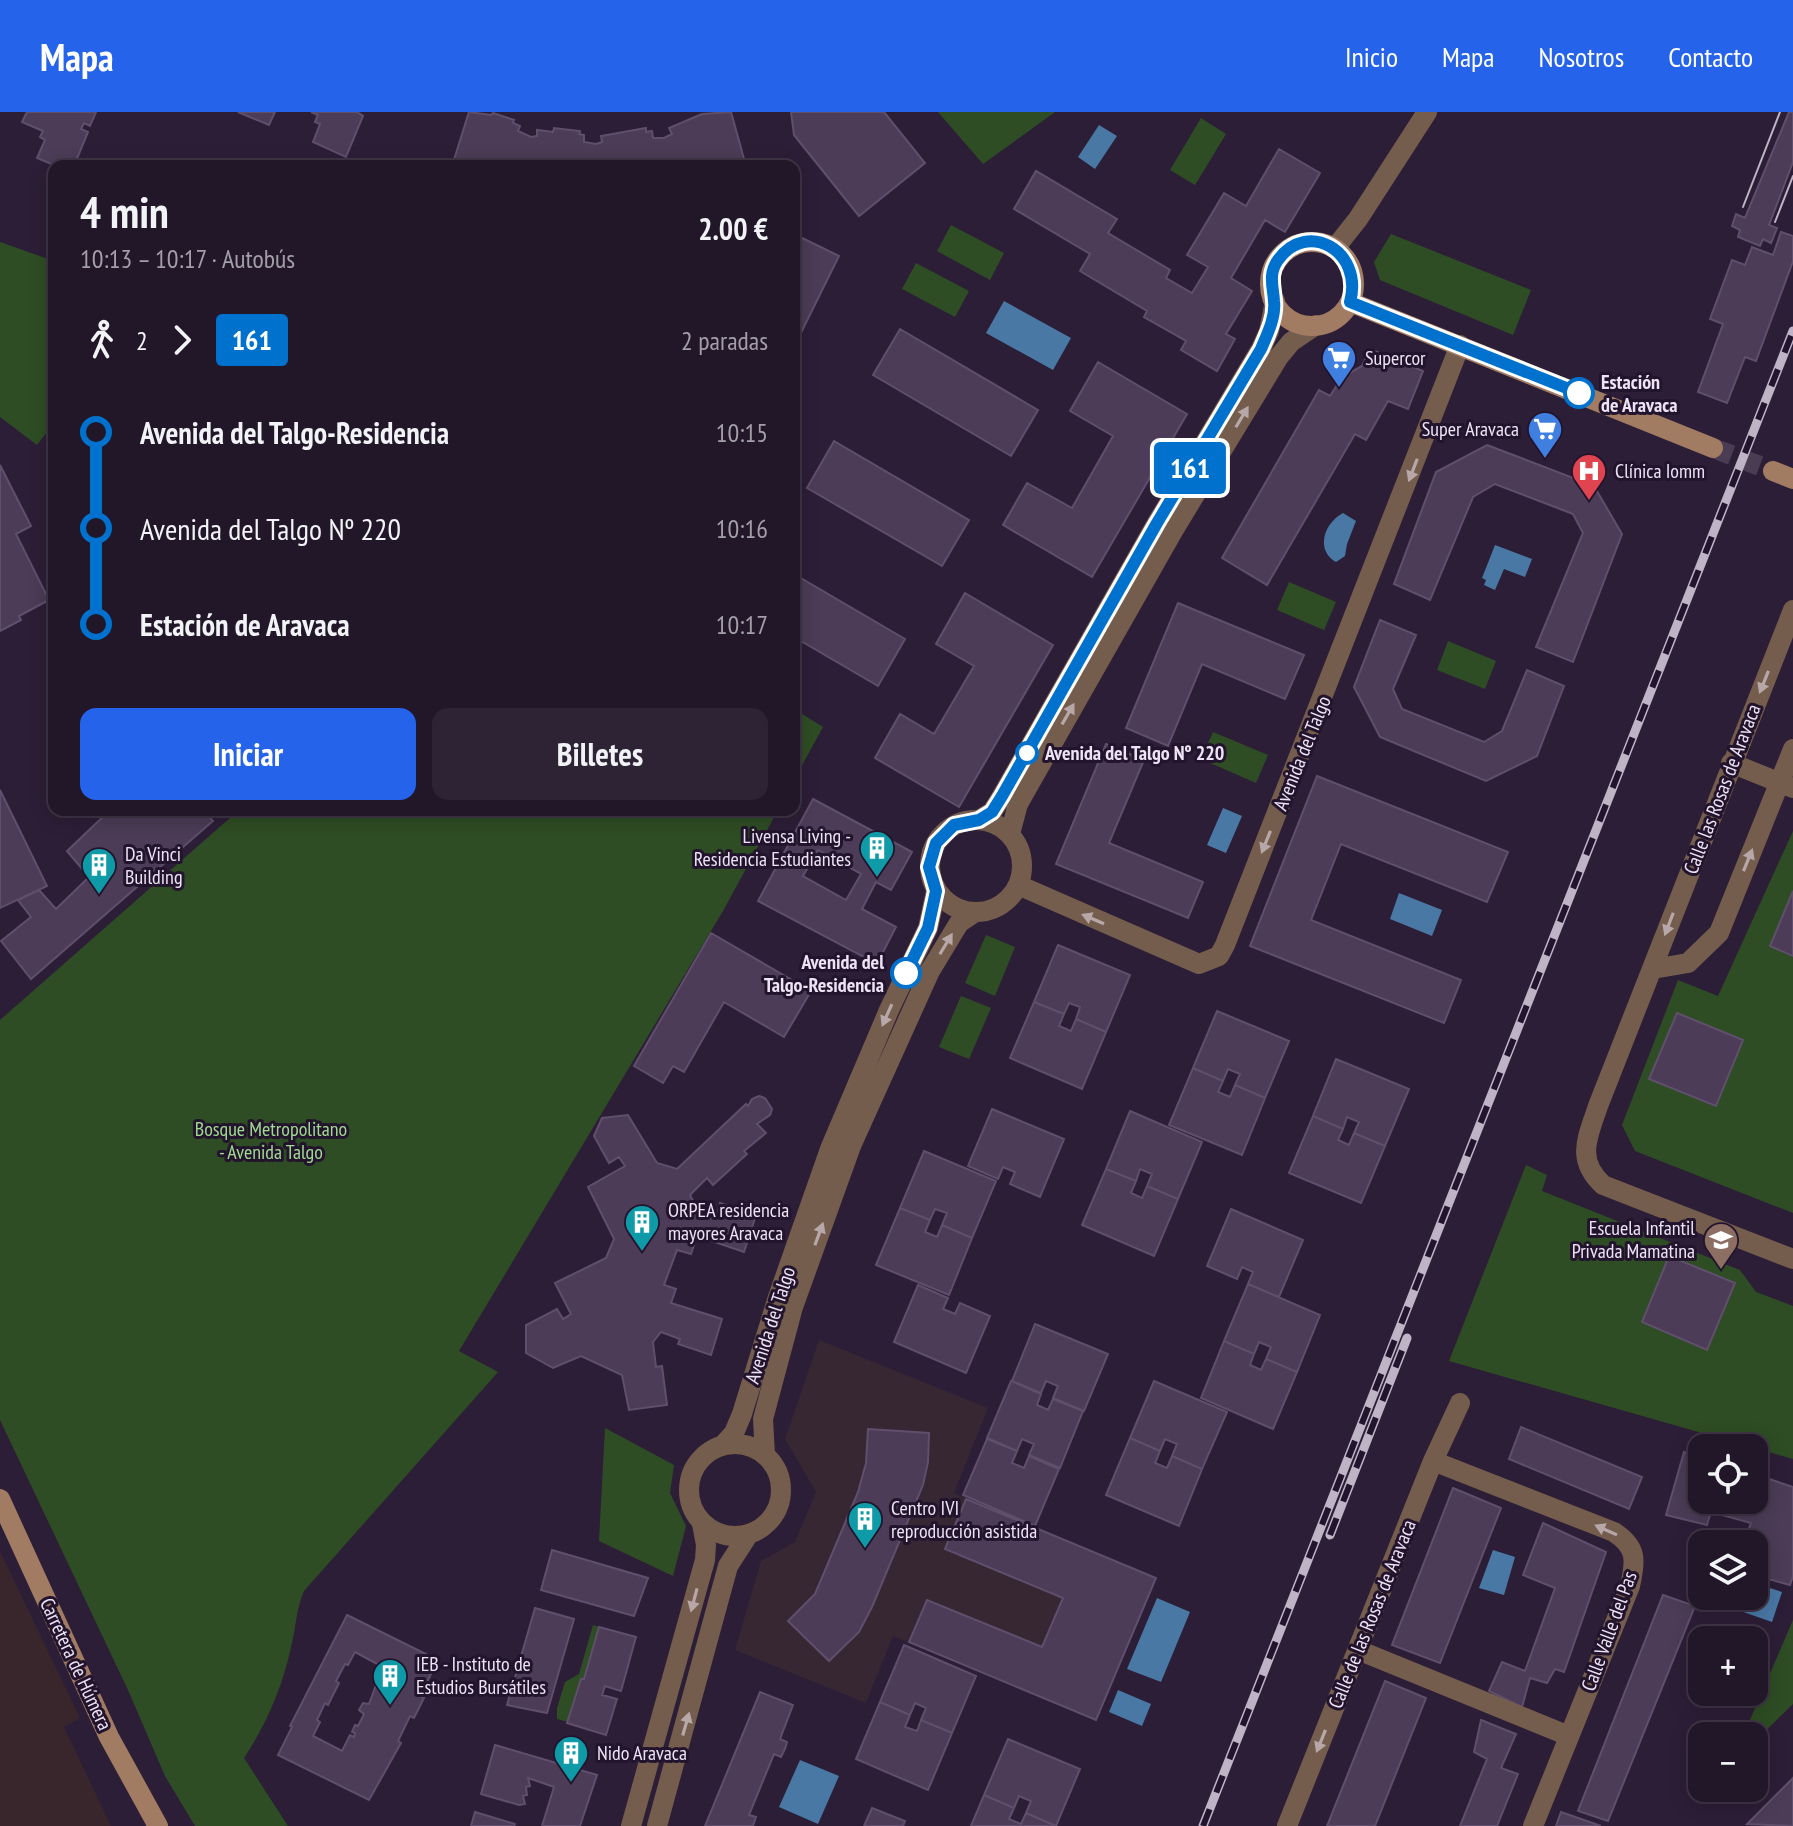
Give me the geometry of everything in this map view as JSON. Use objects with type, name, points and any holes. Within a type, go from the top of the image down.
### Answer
[{"type":"street","points":[[1335,248],[1358,219],[1427,112]]},
{"type":"street","points":[[1010,834],[1018,804],[1040,763],[1189,504],[1278,358],[1291,342],[1316,325],[1338,317],[1350,302],[1354,285],[1348,262],[1335,248],[1316,242],[1301,243],[1278,260],[1272,273],[1271,287],[1281,312],[1304,325],[1316,325]]},
{"type":"street","points":[[979,820],[1001,827],[1010,834],[1022,858],[1018,885],[1011,897],[1001,906],[974,913],[959,910],[936,891],[929,867],[936,843],[954,825],[979,820],[992,812],[1157,523],[1261,349],[1269,331],[1275,301]]},
{"type":"street","points":[[1350,302],[1713,448]]},
{"type":"street","name":"Avenida del Talgo","points":[[1018,885],[1199,964],[1219,956],[1305,746],[1460,345]]},
{"type":"street","points":[[1773,471],[1793,479]]},
{"type":"street","name":"Calle las Rosas de Aravaca","points":[[1793,610],[1598,1106],[1586,1144],[1588,1166],[1603,1185],[1793,1259]]},
{"type":"street","points":[[1653,969],[1688,963],[1719,933],[1786,785],[1793,749]]},
{"type":"street","points":[[1731,763],[1786,785]]},
{"type":"street","name":"Avenida del Talgo","points":[[723,1445],[734,1433],[742,1414],[778,1297],[830,1149],[889,1010],[928,928],[936,891]]},
{"type":"street","name":"Avenida del Talgo","points":[[765,1455],[763,1419],[793,1307],[851,1146],[930,971],[959,923],[974,913]]},
{"type":"street","name":"Calle de las Rosas de Aravaca","points":[[1287,1826],[1433,1461],[1460,1403]]},
{"type":"street","points":[[631,1826],[705,1560],[702,1524],[689,1499],[693,1470],[701,1458],[723,1445],[752,1447],[765,1455],[780,1478],[778,1507],[771,1519],[761,1529],[748,1535],[724,1536],[702,1524]]},
{"type":"street","name":"Calle Valle del Pas","points":[[1433,1461],[1614,1532],[1626,1540],[1632,1549],[1635,1566],[1630,1586],[1533,1826]]},
{"type":"street","name":"Carretera de Húmera","points":[[0,1499],[109,1737],[158,1826]]},
{"type":"street","points":[[657,1826],[728,1566],[748,1535]]},
{"type":"street","points":[[1358,1650],[1569,1736]]},
{"type":"shaded area","points":[[819,1340],[988,1408],[954,1493],[1156,1578],[1096,1720],[893,1636],[866,1703],[735,1650],[761,1561],[795,1542],[816,1492],[785,1439]]},
{"type":"shaded area","points":[[0,1551],[80,1718],[64,1727],[111,1826],[0,1826]]},
{"type":"green space","points":[[938,112],[1055,112],[983,164]]},
{"type":"green space","points":[[1201,118],[1226,134],[1195,185],[1170,170]]},
{"type":"green space","points":[[951,225],[1004,253],[990,280],[937,251]]},
{"type":"green space","points":[[1391,234],[1531,290],[1513,335],[1380,280],[1374,262]]},
{"type":"green space","points":[[0,242],[48,259],[48,431],[37,445],[0,417]]},
{"type":"green space","points":[[916,263],[969,291],[955,317],[902,289]]},
{"type":"green space","points":[[1289,582],[1336,602],[1324,630],[1277,610]]},
{"type":"green space","points":[[1448,641],[1496,661],[1485,689],[1437,670]]},
{"type":"green space","points":[[800,713],[823,727],[800,769]]},
{"type":"green space","points":[[1213,732],[1268,755],[1256,783],[1201,759]]},
{"type":"green space","name":"Bosque Metropolitano - Avenida Talgo","points":[[232,816],[775,816],[723,911],[459,1351],[498,1372],[304,1591],[278,1691],[260,1732],[244,1758],[288,1826],[195,1826],[165,1776],[128,1690],[0,1420],[0,1020]]},
{"type":"green space","points":[[1793,831],[1793,1213],[1635,1151],[1622,1125],[1678,980],[1718,996]]},
{"type":"green space","points":[[986,935],[1015,947],[995,996],[965,983]]},
{"type":"green space","points":[[961,996],[991,1008],[969,1059],[939,1047]]},
{"type":"green space","points":[[1526,1165],[1547,1175],[1542,1191],[1740,1270],[1756,1292],[1793,1306],[1793,1459],[1768,1452],[1768,1434],[1705,1434],[1449,1361]]},
{"type":"green space","points":[[605,1428],[674,1465],[670,1493],[686,1526],[673,1576],[599,1541]]},
{"type":"green space","points":[[1793,1620],[1793,1704],[1768,1728],[1768,1722],[1749,1722],[1756,1706],[1768,1706],[1768,1678]]},
{"type":"green space","points":[[593,1625],[599,1627],[568,1722],[557,1719],[565,1682],[579,1674]]},
{"type":"water","points":[[1099,125],[1117,136],[1095,169],[1078,157]]},
{"type":"water","points":[[1004,301],[1071,338],[1053,370],[986,333]]},
{"type":"water","points":[[1343,513],[1356,521],[1345,556],[1336,562],[1326,551],[1324,537],[1331,523]]},
{"type":"water","points":[[1495,545],[1532,559],[1525,577],[1504,569],[1495,590],[1484,585],[1486,580],[1482,578]]},
{"type":"water","points":[[1223,808],[1242,816],[1226,853],[1207,845]]},
{"type":"water","points":[[1399,893],[1442,910],[1432,936],[1390,919]]},
{"type":"water","points":[[1493,1550],[1515,1557],[1504,1595],[1479,1588]]},
{"type":"water","points":[[1768,1588],[1782,1592],[1772,1622],[1738,1610],[1768,1610]]},
{"type":"water","points":[[1157,1598],[1190,1612],[1161,1682],[1127,1669]]},
{"type":"water","points":[[1118,1690],[1151,1704],[1142,1726],[1109,1712]]},
{"type":"water","points":[[800,1760],[839,1776],[818,1824],[779,1807]]},
{"type":"building","points":[[27,112],[96,112],[90,126],[84,123],[81,129],[88,132],[76,160],[48,160],[48,163],[37,158],[45,140],[40,137],[43,131],[22,122]]},
{"type":"building","points":[[238,112],[275,112],[269,125]]},
{"type":"building","points":[[311,112],[357,112],[363,116],[346,157],[313,142],[320,124],[315,122],[318,115]]},
{"type":"building","points":[[469,112],[493,113],[514,120],[513,123],[520,126],[518,131],[531,137],[537,136],[537,130],[553,132],[554,128],[580,131],[584,142],[596,144],[602,142],[601,136],[646,128],[646,132],[652,131],[653,138],[664,138],[672,134],[669,128],[702,114],[731,112],[744,160],[454,160]]},
{"type":"building","points":[[791,112],[884,112],[925,163],[859,216],[794,135]]},
{"type":"building","points":[[1789,112],[1793,112],[1793,162],[1769,225],[1777,228],[1771,243],[1763,239],[1760,246],[1738,237],[1740,230],[1732,226],[1736,214],[1745,218]]},
{"type":"building","points":[[1279,149],[1320,173],[1285,232],[1265,220],[1231,278],[1252,291],[1226,334],[1235,339],[1217,371],[1181,350],[1186,341],[1144,317],[1147,311],[1080,271],[1090,254],[1014,209],[1036,171],[1117,219],[1108,233],[1170,270],[1166,278],[1192,293],[1208,267],[1187,255],[1224,193],[1246,206]]},
{"type":"building","points":[[1781,232],[1793,236],[1793,261],[1756,361],[1745,357],[1727,403],[1698,392],[1723,324],[1710,319],[1732,260],[1745,265],[1752,247],[1773,255]]},
{"type":"building","points":[[800,237],[839,256],[800,335]]},
{"type":"building","points":[[900,329],[1038,410],[1011,456],[873,375]]},
{"type":"building","points":[[1370,349],[1423,371],[1408,409],[1388,401],[1366,440],[1355,434],[1267,585],[1222,558],[1319,390],[1330,396],[1342,377],[1362,366]]},
{"type":"building","points":[[1098,362],[1187,414],[1092,577],[1003,525],[1027,483],[1072,508],[1113,436],[1070,411]]},
{"type":"building","points":[[834,441],[969,520],[942,566],[807,488]]},
{"type":"building","points":[[1487,445],[1594,486],[1622,534],[1573,662],[1536,647],[1583,533],[1573,514],[1495,484],[1473,497],[1430,600],[1394,584],[1436,472]]},
{"type":"building","points":[[0,465],[31,526],[16,534],[48,601],[19,616],[21,620],[0,631]]},
{"type":"building","points":[[800,578],[905,639],[878,686],[800,640]]},
{"type":"building","points":[[965,593],[1053,645],[959,807],[875,758],[900,714],[934,734],[974,666],[936,644]]},
{"type":"building","points":[[1178,603],[1304,655],[1285,699],[1202,664],[1168,746],[1126,728]]},
{"type":"building","points":[[1380,620],[1416,635],[1393,689],[1402,709],[1484,742],[1502,731],[1527,670],[1564,686],[1537,756],[1486,781],[1380,737],[1354,687]]},
{"type":"building","points":[[1106,744],[1144,760],[1109,843],[1203,882],[1188,918],[1056,864]]},
{"type":"building","points":[[1317,776],[1508,852],[1487,902],[1341,844],[1311,920],[1461,980],[1444,1023],[1250,946]]},
{"type":"building","points":[[0,790],[47,886],[0,908]]},
{"type":"building","name":"Livensa Living - Residencia Estudiantes","points":[[813,799],[912,852],[891,890],[876,882],[862,909],[896,927],[877,964],[758,901]],"holes":[[[818,850],[861,874],[846,900],[803,876]]]},
{"type":"building","name":"Da Vinci Building","points":[[104,816],[208,816],[213,821],[31,979],[1,941],[31,917],[18,900],[39,890],[56,909],[89,877],[67,851]]},
{"type":"building","points":[[1793,891],[1793,956],[1770,946]]},
{"type":"building","points":[[711,933],[811,991],[784,1037],[724,1002],[684,1072],[673,1066],[663,1083],[634,1066]]},
{"type":"building","points":[[1058,945],[1130,975],[1106,1032],[1076,1019],[1080,1007],[1069,1003],[1064,1014],[1034,1002]]},
{"type":"building","points":[[1034,1002],[1064,1014],[1059,1026],[1071,1031],[1076,1019],[1106,1032],[1082,1089],[1010,1058]]},
{"type":"building","points":[[1217,1011],[1289,1041],[1265,1098],[1235,1085],[1240,1074],[1228,1069],[1223,1081],[1193,1068]]},
{"type":"building","points":[[1677,1013],[1743,1040],[1716,1106],[1649,1079]]},
{"type":"building","points":[[1336,1059],[1409,1089],[1385,1146],[1354,1133],[1359,1122],[1347,1117],[1343,1129],[1313,1116]]},
{"type":"building","points":[[1193,1068],[1223,1081],[1218,1092],[1230,1097],[1235,1085],[1265,1098],[1242,1155],[1169,1125]]},
{"type":"building","name":"ORPEA residencia mayores Aravaca","points":[[759,1096],[765,1098],[772,1109],[770,1115],[757,1124],[766,1133],[744,1151],[747,1154],[713,1185],[707,1178],[690,1195],[695,1205],[717,1213],[720,1203],[756,1215],[744,1252],[697,1236],[691,1254],[677,1250],[664,1285],[676,1289],[671,1303],[722,1319],[711,1355],[678,1344],[680,1339],[661,1332],[653,1342],[656,1367],[662,1366],[667,1405],[629,1410],[622,1375],[581,1356],[553,1368],[526,1353],[526,1325],[557,1309],[563,1319],[571,1314],[555,1283],[606,1258],[614,1239],[588,1187],[625,1166],[619,1157],[609,1163],[594,1136],[602,1118],[628,1115],[657,1163],[677,1169],[746,1104],[748,1106],[752,1099]]},
{"type":"building","points":[[992,1109],[1064,1139],[1040,1197],[1010,1184],[1015,1172],[1003,1167],[998,1179],[968,1166]]},
{"type":"building","points":[[1130,1111],[1202,1142],[1178,1199],[1147,1186],[1152,1174],[1140,1169],[1136,1181],[1106,1169]]},
{"type":"building","points":[[1313,1116],[1343,1129],[1338,1140],[1349,1145],[1354,1133],[1385,1146],[1361,1203],[1289,1173]]},
{"type":"building","points":[[924,1151],[996,1181],[972,1238],[942,1225],[947,1213],[935,1209],[930,1220],[900,1208]]},
{"type":"building","points":[[1106,1169],[1136,1181],[1131,1193],[1142,1198],[1147,1186],[1178,1199],[1154,1256],[1082,1225]]},
{"type":"building","points":[[900,1208],[930,1220],[925,1232],[937,1237],[942,1225],[972,1238],[949,1295],[876,1265]]},
{"type":"building","points":[[1231,1209],[1303,1240],[1279,1297],[1248,1284],[1253,1272],[1242,1267],[1237,1279],[1207,1266]]},
{"type":"building","points":[[1669,1256],[1735,1283],[1707,1350],[1642,1322]]},
{"type":"building","points":[[1248,1284],[1320,1315],[1297,1372],[1266,1359],[1271,1347],[1259,1342],[1254,1354],[1224,1341]]},
{"type":"building","points":[[918,1285],[948,1298],[943,1309],[955,1314],[960,1303],[990,1316],[966,1373],[894,1342]]},
{"type":"building","points":[[1035,1324],[1108,1354],[1084,1411],[1053,1398],[1058,1386],[1046,1381],[1041,1393],[1012,1381]]},
{"type":"building","points":[[1224,1341],[1254,1354],[1250,1365],[1261,1370],[1266,1359],[1297,1372],[1273,1429],[1201,1398]]},
{"type":"building","points":[[1011,1381],[1041,1394],[1037,1405],[1048,1410],[1053,1399],[1083,1411],[1060,1468],[1029,1455],[1034,1444],[1022,1439],[1017,1451],[987,1438]]},
{"type":"building","points":[[1154,1381],[1227,1412],[1202,1469],[1172,1456],[1177,1444],[1165,1439],[1160,1451],[1130,1438]]},
{"type":"building","points":[[1521,1427],[1642,1477],[1629,1509],[1509,1459]]},
{"type":"building","name":"Centro IVI reproducción asistida","points":[[868,1429],[929,1433],[928,1462],[923,1485],[872,1607],[859,1632],[829,1661],[788,1621],[815,1594],[858,1492],[866,1463]]},
{"type":"building","points":[[1130,1438],[1160,1451],[1155,1463],[1167,1468],[1172,1456],[1202,1469],[1179,1526],[1106,1495]]},
{"type":"building","points":[[987,1439],[1017,1451],[1012,1463],[1024,1468],[1029,1456],[1059,1469],[1035,1526],[963,1495]]},
{"type":"building","points":[[1684,1452],[1688,1453],[1688,1514],[1710,1514],[1707,1525],[1666,1515]]},
{"type":"building","points":[[1768,1479],[1793,1487],[1793,1576],[1790,1585],[1768,1579],[1768,1530],[1748,1530],[1751,1523],[1718,1514],[1768,1514]]},
{"type":"building","points":[[1453,1488],[1501,1508],[1440,1663],[1392,1645]]},
{"type":"building","points":[[966,1499],[1156,1578],[1096,1720],[909,1642],[927,1600],[1042,1647],[1063,1598],[945,1549]]},
{"type":"building","points":[[1543,1523],[1606,1552],[1564,1672],[1555,1669],[1547,1683],[1530,1678],[1522,1707],[1489,1691],[1502,1662],[1525,1671],[1555,1588],[1523,1575]]},
{"type":"building","points":[[552,1550],[648,1578],[634,1616],[541,1590]]},
{"type":"building","points":[[1663,1595],[1688,1604],[1688,1610],[1693,1610],[1608,1821],[1578,1811]]},
{"type":"building","name":"Nido Aravaca","points":[[535,1608],[574,1619],[547,1713],[507,1705]]},
{"type":"building","name":"IEB - Instituto de Estudios Bursátiles","points":[[347,1615],[438,1660],[420,1696],[424,1698],[414,1718],[410,1716],[398,1741],[401,1743],[369,1800],[278,1755]],"holes":[[[355,1652],[383,1667],[377,1681],[379,1686],[376,1685],[369,1704],[363,1703],[359,1710],[364,1714],[358,1726],[355,1725],[352,1732],[355,1733],[354,1737],[350,1735],[342,1751],[313,1736],[325,1703],[328,1705],[339,1683],[336,1681]]]},
{"type":"building","name":"Nido Aravaca","points":[[599,1627],[636,1637],[621,1691],[605,1686],[602,1695],[617,1699],[606,1735],[567,1723]]},
{"type":"building","points":[[904,1645],[976,1676],[952,1733],[921,1720],[926,1708],[915,1703],[910,1715],[880,1702]]},
{"type":"building","points":[[1385,1681],[1426,1698],[1375,1826],[1327,1826]]},
{"type":"building","points":[[760,1692],[793,1705],[780,1739],[787,1742],[785,1749],[781,1757],[774,1754],[749,1815],[756,1817],[753,1826],[705,1826]]},
{"type":"building","points":[[880,1702],[910,1715],[905,1727],[917,1731],[921,1720],[952,1733],[928,1790],[856,1759]]},
{"type":"building","points":[[1481,1720],[1516,1734],[1501,1768],[1518,1774],[1497,1826],[1460,1826],[1487,1759],[1474,1752]]},
{"type":"building","points":[[1008,1739],[1080,1769],[1056,1826],[1026,1813],[1031,1801],[1019,1796],[1014,1808],[984,1795]]},
{"type":"building","name":"Nido Aravaca","points":[[495,1745],[597,1775],[580,1826],[542,1826],[554,1787],[528,1778],[530,1786],[526,1787],[527,1795],[523,1796],[525,1804],[481,1794]]},
{"type":"building","points":[[1793,1778],[1793,1826],[1747,1824]]},
{"type":"building","points":[[984,1795],[1014,1808],[1009,1819],[1021,1824],[1026,1813],[1056,1826],[971,1826]]},
{"type":"building","points":[[872,1808],[905,1821],[903,1826],[864,1826]]},
{"type":"building","points":[[475,1812],[515,1824],[471,1826]]},
{"type":"building","points":[[1561,1812],[1601,1826],[1556,1826]]},
{"type":"tunnel","points":[[1713,448],[1773,471]]},
{"type":"tram line","points":[[1743,207],[1780,112]]},
{"type":"tram line","points":[[1775,222],[1793,176]]},
{"type":"railway","points":[[1203,1826],[1793,331]]},
{"type":"railway","points":[[1330,1535],[1407,1338]]},
{"type":"bus line","name":"161","points":[[906,973],[928,928],[936,891],[929,867],[936,843],[954,825],[966,820],[979,820],[992,812],[1002,796],[1157,523],[1261,349],[1269,331],[1275,301],[1271,287],[1272,273],[1278,260],[1288,250],[1301,243],[1316,242],[1335,248],[1353,273],[1350,302],[1579,393]]},
{"type":"place","name":"Supercor","points":[[1339,389]]},
{"type":"place","name":"Estación de Aravaca","points":[[1579,393]]},
{"type":"place","name":"Super Aravaca","points":[[1545,460]]},
{"type":"place","name":"Clínica Iomm","points":[[1589,502]]},
{"type":"place","name":"Avenida del Talgo Nº 220","points":[[1027,753]]},
{"type":"place","name":"Livensa Living - Residencia Estudiantes","points":[[877,879]]},
{"type":"place","name":"Da Vinci Building","points":[[99,896]]},
{"type":"place","name":"Avenida del Talgo-Residencia","points":[[906,973]]},
{"type":"place","name":"ORPEA residencia mayores Aravaca","points":[[642,1253]]},
{"type":"place","name":"Escuela Infantil Privada Mamatina","points":[[1721,1271]]},
{"type":"place","name":"Centro IVI reproducción asistida","points":[[865,1550]]},
{"type":"place","name":"IEB - Instituto de Estudios Bursátiles","points":[[390,1707]]},
{"type":"place","name":"Nido Aravaca","points":[[571,1784]]}]
